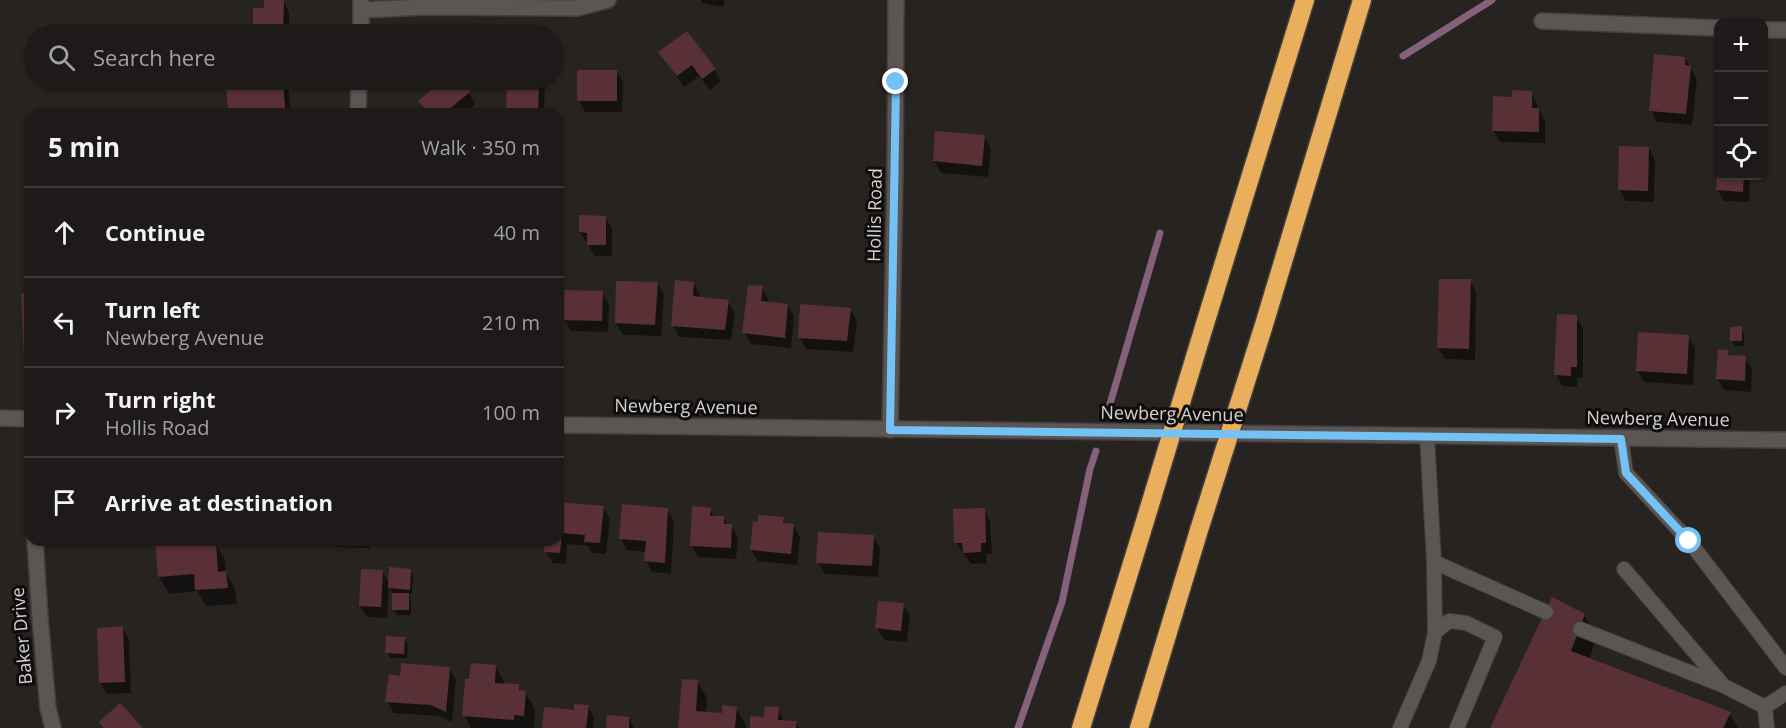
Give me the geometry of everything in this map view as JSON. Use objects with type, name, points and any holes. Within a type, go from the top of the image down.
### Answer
[{"type":"highway","points":[[1082,728],[1305,0]]},
{"type":"highway","points":[[1139,728],[1362,0]]},
{"type":"street","points":[[361,24],[361,5],[577,8],[608,0]]},
{"type":"street","name":"Hollis Road","points":[[890,430],[896,0]]},
{"type":"street","points":[[1542,21],[1714,28]]},
{"type":"street","points":[[1768,30],[1786,30]]},
{"type":"street","points":[[358,108],[359,90]]},
{"type":"street","points":[[0,418],[24,419]]},
{"type":"street","name":"Newberg Avenue","points":[[564,425],[1786,440]]},
{"type":"street","name":"Baker Drive","points":[[35,546],[48,708],[53,728]]},
{"type":"lane","points":[[1400,728],[1429,661],[1435,632],[1434,562],[1427,436]]},
{"type":"lane","points":[[1621,439],[1626,473],[1689,541],[1786,668]]},
{"type":"lane","points":[[1434,562],[1546,612]]},
{"type":"lane","points":[[1624,568],[1722,685]]},
{"type":"lane","points":[[1435,632],[1449,621],[1466,623],[1495,637],[1457,728]]},
{"type":"lane","points":[[1580,629],[1722,685],[1765,707]]},
{"type":"lane","points":[[1765,707],[1786,693]]},
{"type":"lane","points":[[1765,707],[1767,728]]},
{"type":"building","points":[[264,0],[284,0],[283,24],[253,24],[253,8],[264,8]]},
{"type":"building","points":[[687,31],[716,69],[702,79],[692,65],[677,76],[658,52]]},
{"type":"building","points":[[1654,54],[1685,57],[1685,65],[1691,66],[1686,114],[1649,111]]},
{"type":"building","points":[[577,70],[617,70],[617,101],[577,101]]},
{"type":"building","points":[[227,90],[284,90],[285,108],[228,108]]},
{"type":"building","points":[[431,90],[468,90],[470,92],[450,108],[424,108],[418,101]]},
{"type":"building","points":[[507,90],[539,90],[538,108],[506,108]]},
{"type":"building","points":[[1512,90],[1532,91],[1532,108],[1539,108],[1539,132],[1492,131],[1493,96],[1512,97]]},
{"type":"building","points":[[935,131],[985,135],[982,166],[933,161]]},
{"type":"building","points":[[1619,146],[1649,147],[1648,191],[1618,190]]},
{"type":"building","points":[[1717,180],[1744,180],[1743,192],[1716,190]]},
{"type":"building","points":[[579,215],[606,216],[606,245],[587,245],[587,233],[579,232]]},
{"type":"building","points":[[1439,279],[1471,279],[1469,349],[1437,348]]},
{"type":"building","points":[[675,280],[694,282],[693,296],[729,300],[725,330],[671,326]]},
{"type":"building","points":[[616,281],[658,282],[655,325],[615,323]]},
{"type":"building","points":[[748,285],[763,286],[761,301],[788,304],[785,338],[742,333]]},
{"type":"building","points":[[564,290],[603,291],[602,321],[564,320]]},
{"type":"building","points":[[21,294],[24,294],[24,358]]},
{"type":"building","points":[[800,304],[851,308],[847,341],[798,338]]},
{"type":"building","points":[[1557,314],[1577,315],[1577,367],[1571,367],[1571,376],[1554,375]]},
{"type":"building","points":[[1742,326],[1742,341],[1730,341],[1730,327]]},
{"type":"building","points":[[1638,332],[1689,335],[1687,374],[1636,371]]},
{"type":"building","points":[[1718,349],[1728,350],[1728,355],[1746,356],[1745,381],[1716,379]]},
{"type":"building","points":[[564,503],[604,506],[600,543],[584,542],[585,535],[564,533]]},
{"type":"building","points":[[622,504],[668,508],[665,563],[644,561],[646,541],[619,539]]},
{"type":"building","points":[[692,506],[711,508],[710,516],[724,516],[724,524],[732,524],[731,548],[690,546]]},
{"type":"building","points":[[985,508],[986,543],[981,543],[981,552],[963,553],[962,543],[954,543],[953,509]]},
{"type":"building","points":[[758,515],[784,517],[783,523],[794,524],[791,554],[750,550],[753,521],[758,522]]},
{"type":"building","points":[[818,532],[874,535],[872,566],[816,563]]},
{"type":"building","points":[[155,546],[216,546],[218,572],[226,571],[228,588],[195,590],[194,574],[158,577]]},
{"type":"building","points":[[544,546],[561,546],[560,553],[544,552]]},
{"type":"building","points":[[389,567],[411,569],[410,590],[388,588]]},
{"type":"building","points":[[361,569],[383,570],[381,607],[359,606]]},
{"type":"building","points":[[392,593],[409,593],[409,610],[392,610]]},
{"type":"building","points":[[1552,597],[1585,614],[1571,651],[1731,712],[1723,728],[1490,728]]},
{"type":"building","points":[[878,601],[904,603],[901,631],[875,628]]},
{"type":"building","points":[[123,626],[125,682],[99,683],[97,628]]},
{"type":"building","points":[[386,636],[405,637],[404,654],[385,653]]},
{"type":"building","points":[[401,663],[450,667],[446,712],[431,705],[385,702],[389,674],[400,676]]},
{"type":"building","points":[[471,663],[496,665],[495,683],[519,684],[519,690],[526,691],[524,716],[514,715],[514,720],[462,716],[465,679],[469,679]]},
{"type":"building","points":[[682,679],[698,680],[696,711],[722,713],[722,705],[737,707],[735,728],[678,728]]},
{"type":"building","points":[[120,703],[143,728],[104,728],[99,722]]},
{"type":"building","points":[[574,704],[589,705],[586,728],[542,728],[544,707],[574,710]]},
{"type":"building","points":[[765,706],[779,707],[778,720],[797,721],[796,728],[750,728],[750,716],[764,717]]},
{"type":"building","points":[[607,715],[629,717],[629,728],[606,728]]},
{"type":"waterway","points":[[1403,56],[1492,0]]},
{"type":"waterway","points":[[1107,414],[1160,233]]},
{"type":"waterway","points":[[1018,728],[1062,602],[1090,469],[1096,451]]},
{"type":"route","points":[[896,82],[890,430],[1621,439],[1626,473],[1689,541]]}]
